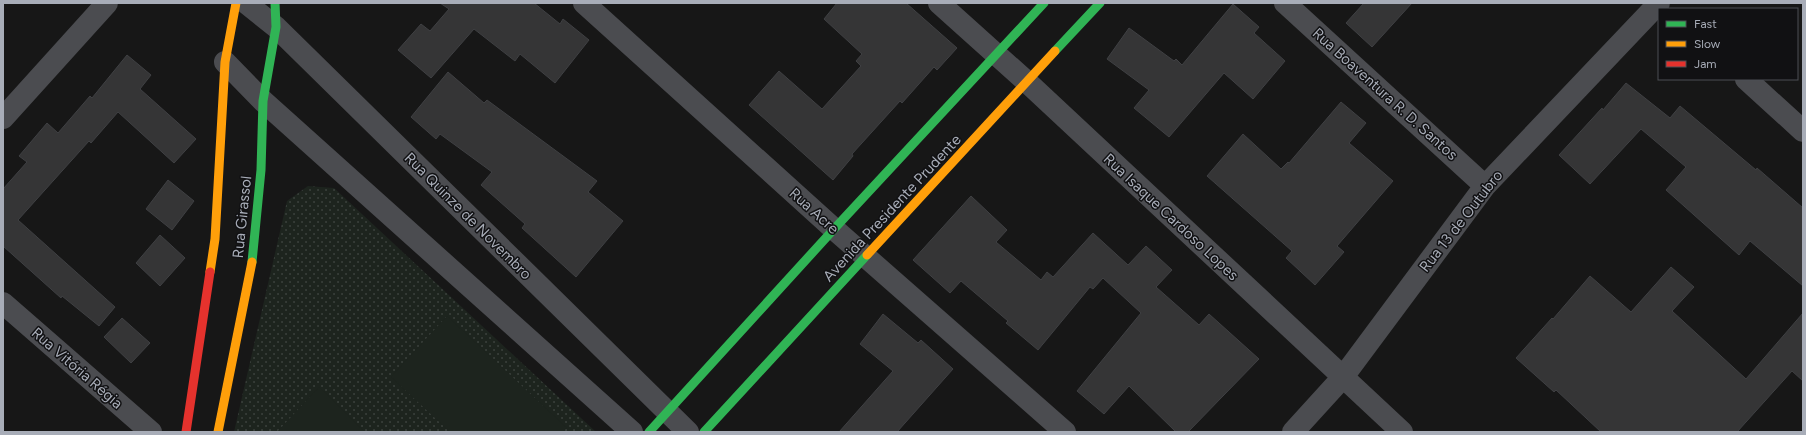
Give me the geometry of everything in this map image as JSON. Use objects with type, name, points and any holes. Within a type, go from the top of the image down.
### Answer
[{"type":"street","points":[[3,118],[107,3]]},
{"type":"street","name":"Rua Girassol","points":[[186,432],[215,239],[225,62],[236,3]]},
{"type":"street","name":"Rua Quinze de Novembro","points":[[246,3],[276,27],[688,432]]},
{"type":"street","name":"Rua Girassol","points":[[218,432],[251,268],[261,170],[263,101],[276,27],[275,3]]},
{"type":"street","name":"Rua Acre","points":[[584,3],[866,258],[1065,432]]},
{"type":"street","name":"Rua Isaque Cardoso Lopes","points":[[939,3],[1027,82],[1402,432]]},
{"type":"street","name":"Avenida Presidente Prudente","points":[[649,432],[834,229],[1044,3]]},
{"type":"street","name":"Avenida Presidente Prudente","points":[[704,432],[1100,3]]},
{"type":"street","name":"Rua Boaventura R. D. Santos","points":[[1285,3],[1485,186]]},
{"type":"street","name":"Rua 13 de Outubro","points":[[1293,432],[1344,377],[1485,186],[1659,3]]},
{"type":"street","points":[[225,62],[263,101],[632,432]]},
{"type":"street","points":[[1747,80],[1803,131]]},
{"type":"street","name":"Rua Vitória Régia","points":[[3,303],[151,432]]},
{"type":"shaded area","points":[[308,186],[334,188],[596,432],[234,432],[287,201]]},
{"type":"shaded area","points":[[447,316],[567,428],[562,432],[450,432],[391,377]]},
{"type":"shaded area","points":[[319,387],[365,432],[277,432]]},
{"type":"building","points":[[440,3],[534,3],[560,24],[563,19],[589,40],[555,83],[520,54],[515,61],[474,29],[431,78],[398,50],[421,24],[430,31],[449,9]]},
{"type":"building","points":[[837,3],[906,3],[957,48],[937,70],[934,67],[902,103],[900,101],[852,154],[853,156],[833,180],[749,105],[779,71],[822,109],[861,66],[856,61],[862,54],[824,19]]},
{"type":"building","points":[[1364,3],[1412,3],[1372,47],[1346,23]]},
{"type":"building","points":[[1233,4],[1259,27],[1254,33],[1285,61],[1253,99],[1224,73],[1169,137],[1134,108],[1149,90],[1107,59],[1129,28],[1174,61],[1176,59],[1182,65]]},
{"type":"building","points":[[127,55],[151,75],[140,89],[196,139],[174,163],[118,112],[91,143],[89,141],[18,220],[115,307],[99,326],[62,296],[61,298],[3,246],[3,189],[27,162],[19,156],[47,123],[58,133],[90,96],[92,98]]},
{"type":"building","points":[[448,72],[484,103],[487,100],[597,181],[588,192],[623,221],[576,277],[522,228],[525,224],[481,185],[492,172],[440,134],[436,139],[411,117]]},
{"type":"building","points":[[1626,83],[1670,118],[1680,106],[1756,170],[1757,168],[1803,208],[1803,286],[1750,241],[1739,255],[1666,190],[1686,167],[1641,129],[1590,184],[1559,155],[1602,108],[1603,110]]},
{"type":"building","points":[[1341,102],[1366,123],[1349,143],[1393,181],[1337,246],[1344,252],[1315,285],[1286,258],[1292,251],[1207,176],[1243,134],[1281,169],[1288,162],[1289,163]]},
{"type":"building","points":[[168,180],[194,201],[172,230],[146,209]]},
{"type":"building","points":[[971,196],[1007,230],[996,242],[1041,280],[1047,272],[1053,277],[1093,233],[1128,265],[1146,246],[1172,270],[1156,287],[1199,325],[1209,314],[1259,359],[1188,432],[1176,432],[1129,386],[1104,414],[1077,391],[1141,313],[1103,278],[1093,289],[1090,287],[1038,350],[1006,323],[1008,321],[961,281],[950,293],[913,260]]},
{"type":"building","points":[[160,235],[185,258],[160,286],[136,263]]},
{"type":"building","points":[[1671,267],[1694,287],[1672,311],[1746,379],[1803,313],[1803,381],[1792,371],[1737,432],[1601,432],[1556,390],[1554,392],[1516,358],[1552,318],[1553,319],[1590,276],[1631,312]]},
{"type":"building","points":[[883,314],[918,343],[921,340],[953,369],[897,432],[839,432],[893,371],[860,344]]},
{"type":"building","points":[[122,318],[150,343],[131,363],[104,337]]},
{"type":"traffic: fast","points":[[252,262],[261,170],[263,101],[276,27],[275,3]]},
{"type":"traffic: fast","points":[[649,432],[834,229],[1044,3]]},
{"type":"traffic: fast","points":[[1055,51],[1100,3]]},
{"type":"traffic: fast","points":[[704,432],[867,255]]},
{"type":"traffic: slow","points":[[210,272],[215,239],[225,62],[236,3]]},
{"type":"traffic: slow","points":[[867,255],[1055,51]]},
{"type":"traffic: slow","points":[[218,432],[252,262]]},
{"type":"traffic: jam","points":[[186,432],[210,272]]}]
